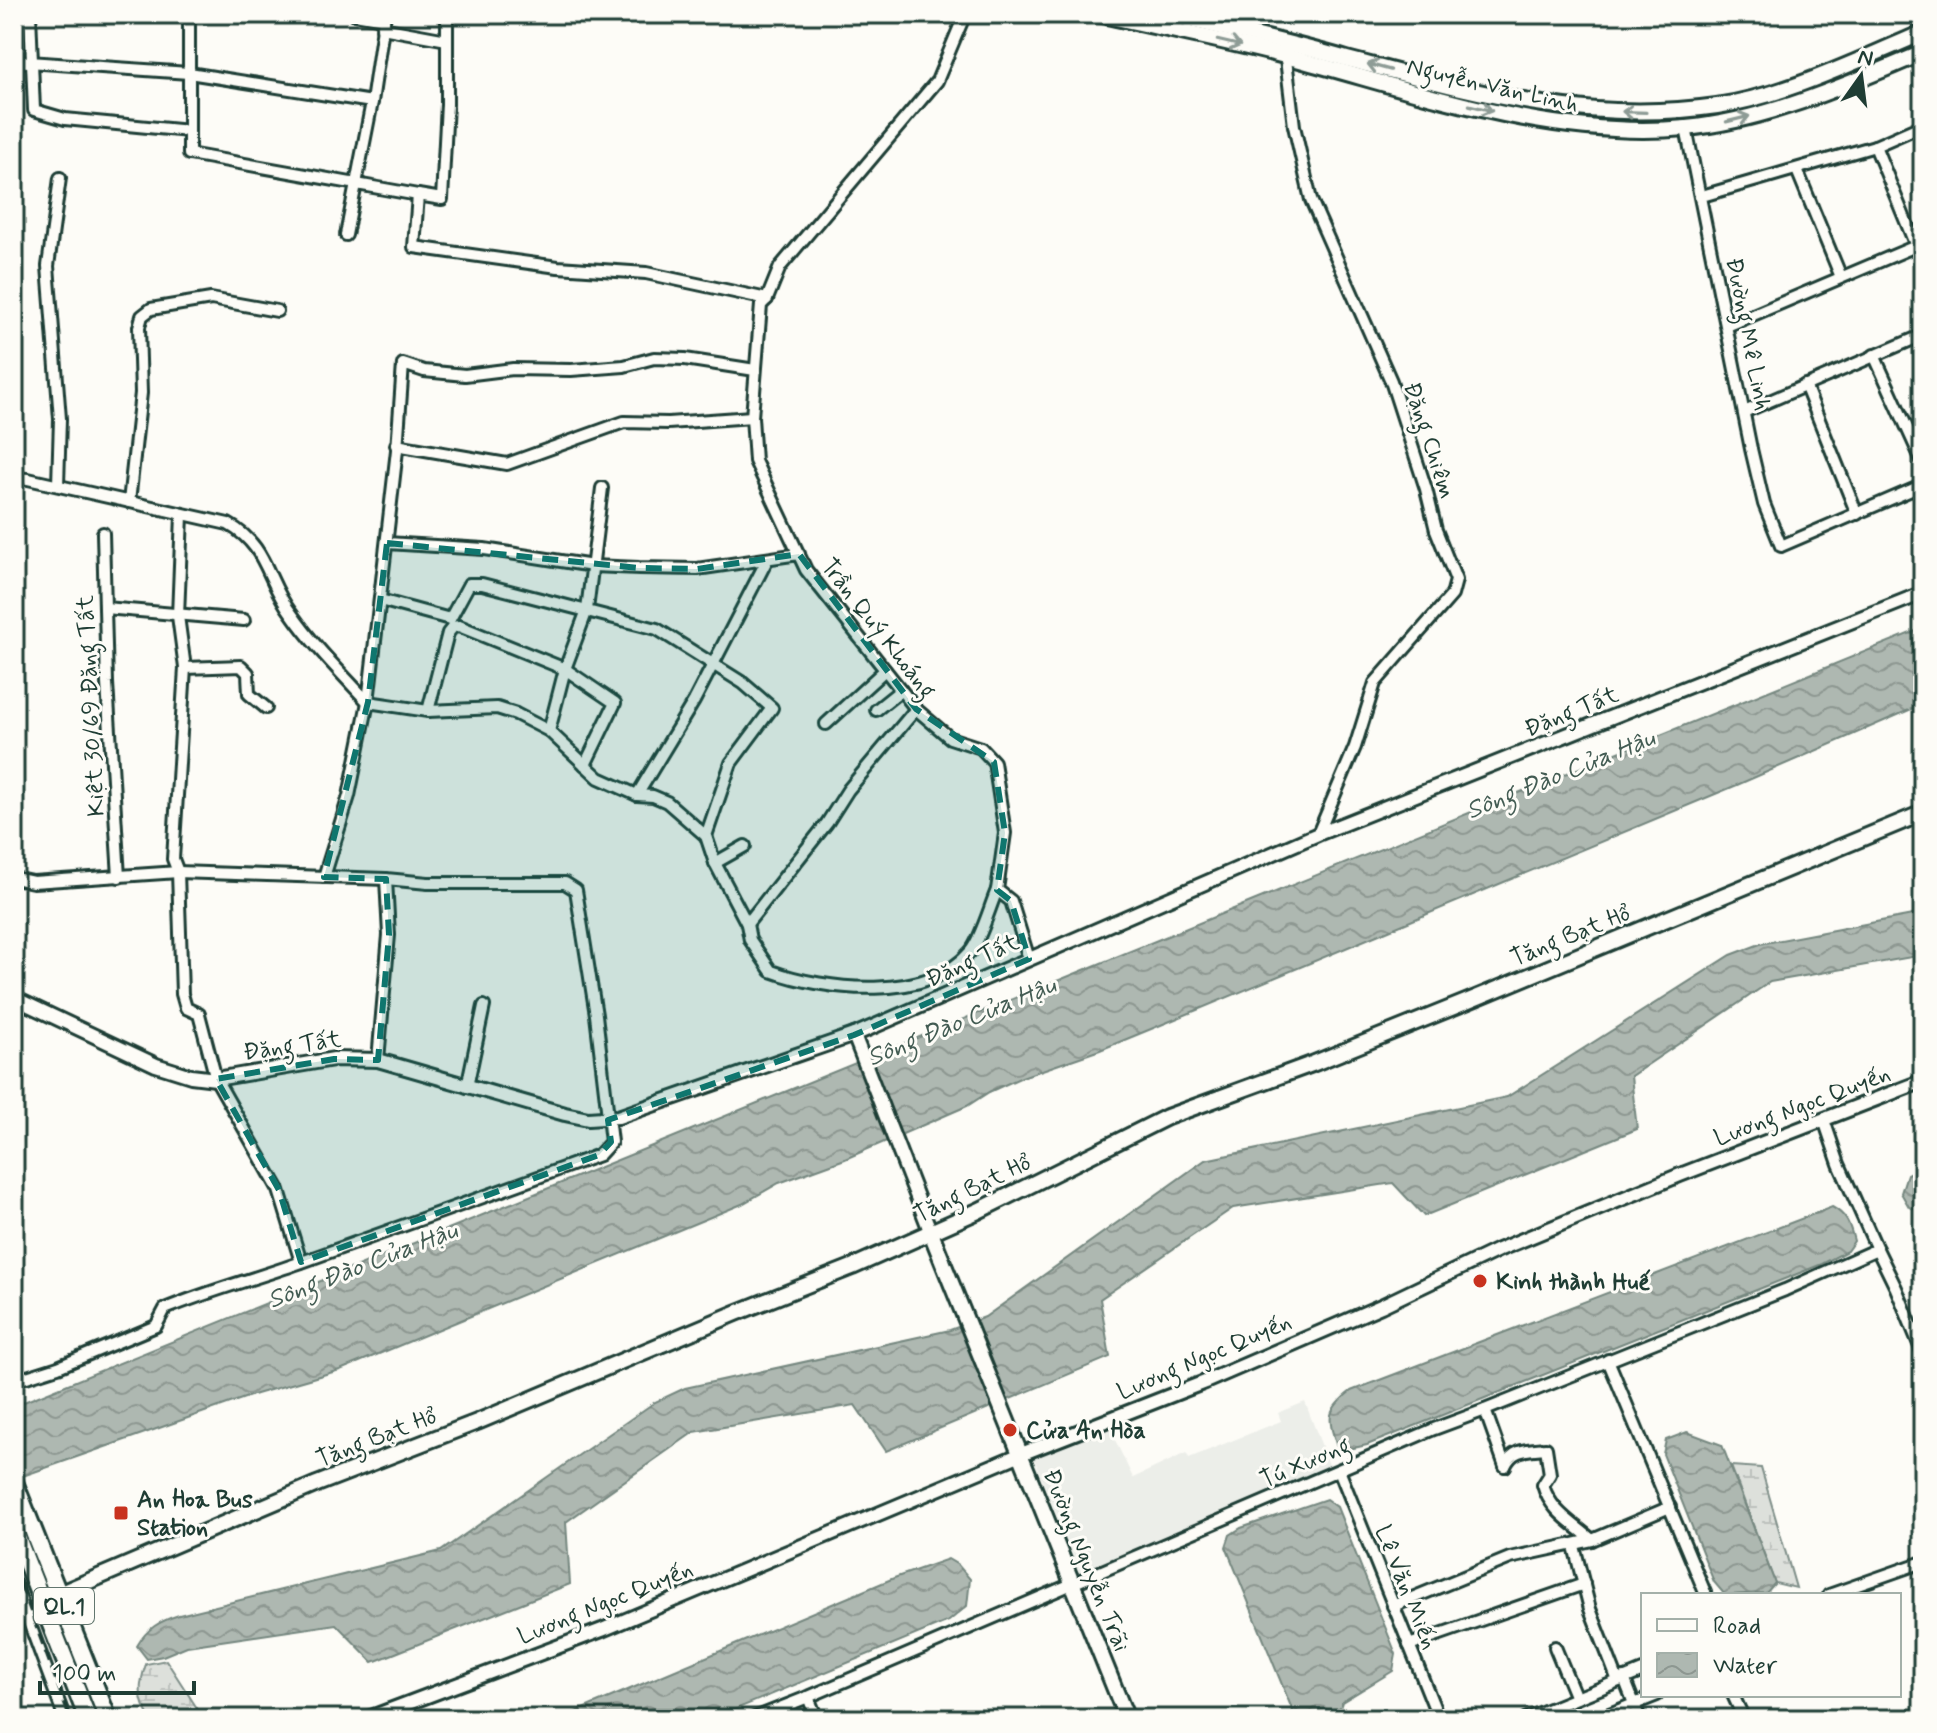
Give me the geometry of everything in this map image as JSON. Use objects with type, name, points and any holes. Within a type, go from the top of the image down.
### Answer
[{"type":"main road","name":"Nguyễn Văn Linh","points":[[1098,14],[1287,56],[1504,114],[1581,128],[1686,128],[1724,122],[1792,106],[1923,53]]},
{"type":"main road","name":"Nguyễn Văn Linh","points":[[1164,14],[1279,38],[1463,90],[1522,103],[1581,110],[1652,113],[1720,105],[1785,89],[1923,33]]},
{"type":"main road","points":[[1879,51],[1886,68]]},
{"type":"main road","points":[[1581,110],[1581,128]]},
{"type":"main road","name":"Tăng Bạt Hổ","points":[[40,1602],[317,1484],[477,1422],[931,1233],[1167,1117],[1312,1064],[1923,813]]},
{"type":"main road","name":"Đường Nguyễn Trãi","points":[[931,1233],[1127,1719]]},
{"type":"main road","name":"QL.1","points":[[16,1488],[108,1719]]},
{"type":"main road","name":"QL.1","points":[[14,1530],[88,1719]]},
{"type":"street","points":[[30,14],[32,107],[39,113],[65,119],[189,131]]},
{"type":"street","points":[[189,14],[189,154],[442,199],[447,104],[447,14]]},
{"type":"street","points":[[355,14],[447,40]]},
{"type":"street","name":"Trần Quý Khoáng","points":[[706,836],[715,863],[747,924],[750,940],[771,971],[815,983],[872,988],[909,985],[947,970],[971,951],[997,890],[1005,833],[994,762],[981,748],[950,738],[916,709],[806,570],[755,461],[752,417],[761,305],[767,299],[780,267],[937,81],[965,14]]},
{"type":"street","points":[[346,235],[372,102],[384,20]]},
{"type":"street","name":"Đặng Chiêm","points":[[1279,38],[1287,56],[1294,126],[1311,200],[1391,381],[1436,530],[1456,580],[1452,595],[1375,683],[1355,747],[1318,834]]},
{"type":"street","points":[[14,61],[189,73],[372,102]]},
{"type":"street","points":[[1702,196],[1875,146],[1923,125]]},
{"type":"street","name":"Đường Mê Linh","points":[[1686,128],[1764,504],[1781,546],[1857,514]]},
{"type":"street","points":[[1727,326],[1919,244],[1875,146]]},
{"type":"street","points":[[1797,170],[1841,277]]},
{"type":"street","points":[[58,485],[60,419],[48,266],[60,178]]},
{"type":"street","points":[[418,195],[414,247],[545,265],[646,273],[767,299]]},
{"type":"street","points":[[129,502],[141,393],[139,327],[142,316],[151,309],[211,299],[277,311]]},
{"type":"street","points":[[1744,412],[1923,335]]},
{"type":"street","points":[[1874,355],[1923,463]]},
{"type":"street","points":[[324,877],[349,796],[368,702],[387,543],[403,364],[424,371],[465,375],[513,369],[571,370],[624,366],[654,358],[685,359],[755,370]]},
{"type":"street","points":[[1805,385],[1857,514],[1923,485]]},
{"type":"street","points":[[396,445],[507,464],[624,422],[668,423],[752,417]]},
{"type":"street","points":[[14,478],[58,485],[228,524],[246,534],[256,547],[288,610],[368,702]]},
{"type":"street","points":[[549,731],[565,669],[587,610],[602,488]]},
{"type":"street","points":[[182,515],[178,616],[185,668],[173,859],[178,872],[182,994],[186,1008],[199,1014],[216,1079],[279,1190],[301,1262]]},
{"type":"street","name":"Kiệt 30/69 Đặng Tất","points":[[103,533],[107,683],[119,877]]},
{"type":"street","points":[[387,543],[484,549],[593,566],[697,569],[799,554]]},
{"type":"street","points":[[637,795],[694,701],[767,560]]},
{"type":"street","points":[[368,702],[428,711],[497,708],[516,714],[549,731],[599,778],[637,795],[653,796],[667,802],[706,836],[731,763],[772,708],[743,683],[657,629],[482,584],[469,584],[448,633],[428,711]]},
{"type":"street","name":"Đặng Tất","points":[[14,998],[156,1065],[191,1076],[216,1079],[334,1059],[378,1060],[565,1114],[608,1119],[854,1035],[1318,834],[1923,593]]},
{"type":"street","points":[[380,600],[454,622],[565,669],[615,703],[585,765]]},
{"type":"street","points":[[105,608],[244,620]]},
{"type":"street","points":[[185,668],[241,666],[248,673],[250,697],[266,708]]},
{"type":"street","points":[[826,724],[885,670]]},
{"type":"street","points":[[876,710],[901,690]]},
{"type":"street","points":[[747,924],[827,823],[848,790],[916,709]]},
{"type":"street","points":[[715,863],[745,846]]},
{"type":"street","points":[[14,878],[33,882],[178,872],[428,883],[565,883],[576,890],[596,1015],[611,1142],[599,1155],[178,1303],[165,1309],[156,1326],[58,1367],[14,1381]]},
{"type":"street","points":[[378,1060],[389,935],[386,879]]},
{"type":"street","points":[[997,890],[1011,901],[1029,959]]},
{"type":"street","points":[[467,1087],[484,1006]]},
{"type":"street","points":[[854,1035],[931,1233]]},
{"type":"street","name":"Lương Ngọc Quyến","points":[[366,1719],[602,1630],[1021,1454],[1205,1382],[1381,1306],[1498,1250],[1680,1175],[1923,1081]]},
{"type":"street","points":[[1824,1120],[1839,1164],[1923,1354]]},
{"type":"street","name":"Tú Xương","points":[[752,1719],[1434,1429],[1785,1290],[1877,1249]]},
{"type":"street","points":[[1608,1360],[1705,1593]]},
{"type":"street","points":[[1485,1410],[1505,1466],[1509,1456],[1516,1451],[1546,1448],[1550,1474],[1543,1485],[1547,1500],[1592,1540]]},
{"type":"street","name":"Lê Văn Miến","points":[[1339,1470],[1439,1719]]},
{"type":"street","points":[[1393,1606],[1510,1558],[1574,1546],[1670,1507]]},
{"type":"street","points":[[1574,1546],[1590,1609],[1640,1719]]},
{"type":"street","points":[[1835,1593],[1923,1562]]},
{"type":"street","points":[[14,1582],[65,1719]]},
{"type":"street","points":[[1409,1645],[1584,1584]]},
{"type":"street","points":[[1555,1647],[1576,1698]]},
{"type":"street","points":[[1525,1719],[1550,1714],[1576,1698],[1641,1672]]},
{"type":"street","points":[[808,1697],[817,1719]]},
{"type":"street","points":[[1597,1719],[1652,1697]]},
{"type":"street","points":[[1734,1697],[1743,1719]]},
{"type":"highlighted area","points":[[387,543],[639,568],[697,569],[799,554],[916,709],[994,762],[1005,833],[997,890],[1011,901],[1029,959],[854,1035],[608,1120],[611,1142],[599,1155],[301,1262],[279,1190],[216,1079],[334,1059],[378,1060],[389,935],[386,879],[324,877],[368,702]]},
{"type":"shaded area","points":[[1305,1402],[1329,1465],[1081,1575],[1034,1459],[1109,1427],[1133,1478],[1186,1453],[1189,1458],[1281,1421],[1278,1413]]},
{"type":"green space","points":[[1731,1466],[1761,1468],[1796,1588],[1775,1583]]},
{"type":"green space","points":[[166,1660],[204,1719],[151,1719],[146,1712],[141,1692],[146,1664]]},
{"type":"water","points":[[1923,628],[1923,704],[1737,785],[1173,1020],[1022,1077],[967,1106],[845,1159],[779,1183],[742,1204],[340,1370],[256,1394],[14,1479],[14,1406]]},
{"type":"water","points":[[1923,913],[1923,955],[1770,982],[1631,1076],[1637,1129],[1424,1216],[1393,1183],[1233,1208],[1100,1299],[1110,1357],[886,1451],[855,1405],[694,1432],[566,1522],[570,1584],[373,1662],[336,1624],[187,1646],[147,1659],[137,1646],[155,1626],[179,1615],[441,1551],[655,1402],[685,1388],[950,1330],[985,1317],[1205,1160],[1507,1097],[1731,955],[1760,944]]},
{"type":"water","points":[[1923,1166],[1923,1211],[1909,1207],[1901,1193],[1907,1174]]},
{"type":"water","points":[[1832,1207],[1847,1221],[1854,1241],[1847,1251],[1822,1264],[1367,1445],[1345,1450],[1337,1447],[1331,1416],[1337,1404],[1351,1391]]},
{"type":"water","points":[[1687,1432],[1722,1445],[1775,1583],[1766,1593],[1723,1593],[1714,1582],[1663,1454],[1666,1440]]},
{"type":"water","points":[[1326,1499],[1337,1507],[1396,1654],[1393,1671],[1342,1702],[1339,1711],[1342,1719],[1296,1719],[1226,1547],[1230,1535],[1241,1528]]},
{"type":"water","points":[[948,1559],[970,1579],[967,1606],[949,1621],[712,1719],[559,1719],[894,1578]]},
{"type":"railway","points":[[14,1567],[70,1719]]},
{"type":"place","name":"Kinh thành Huế","points":[[1480,1281]]},
{"type":"place","name":"Cửa An Hòa","points":[[1010,1430]]},
{"type":"place","name":"An Hoa Bus Station","points":[[121,1513]]},
{"type":"water label","name":"Sông Đào Cửa Hậu","points":[[1560,773]]},
{"type":"water label","name":"Sông Đào Cửa Hậu","points":[[961,1020]]},
{"type":"water label","name":"Sông Đào Cửa Hậu","points":[[362,1264]]}]
